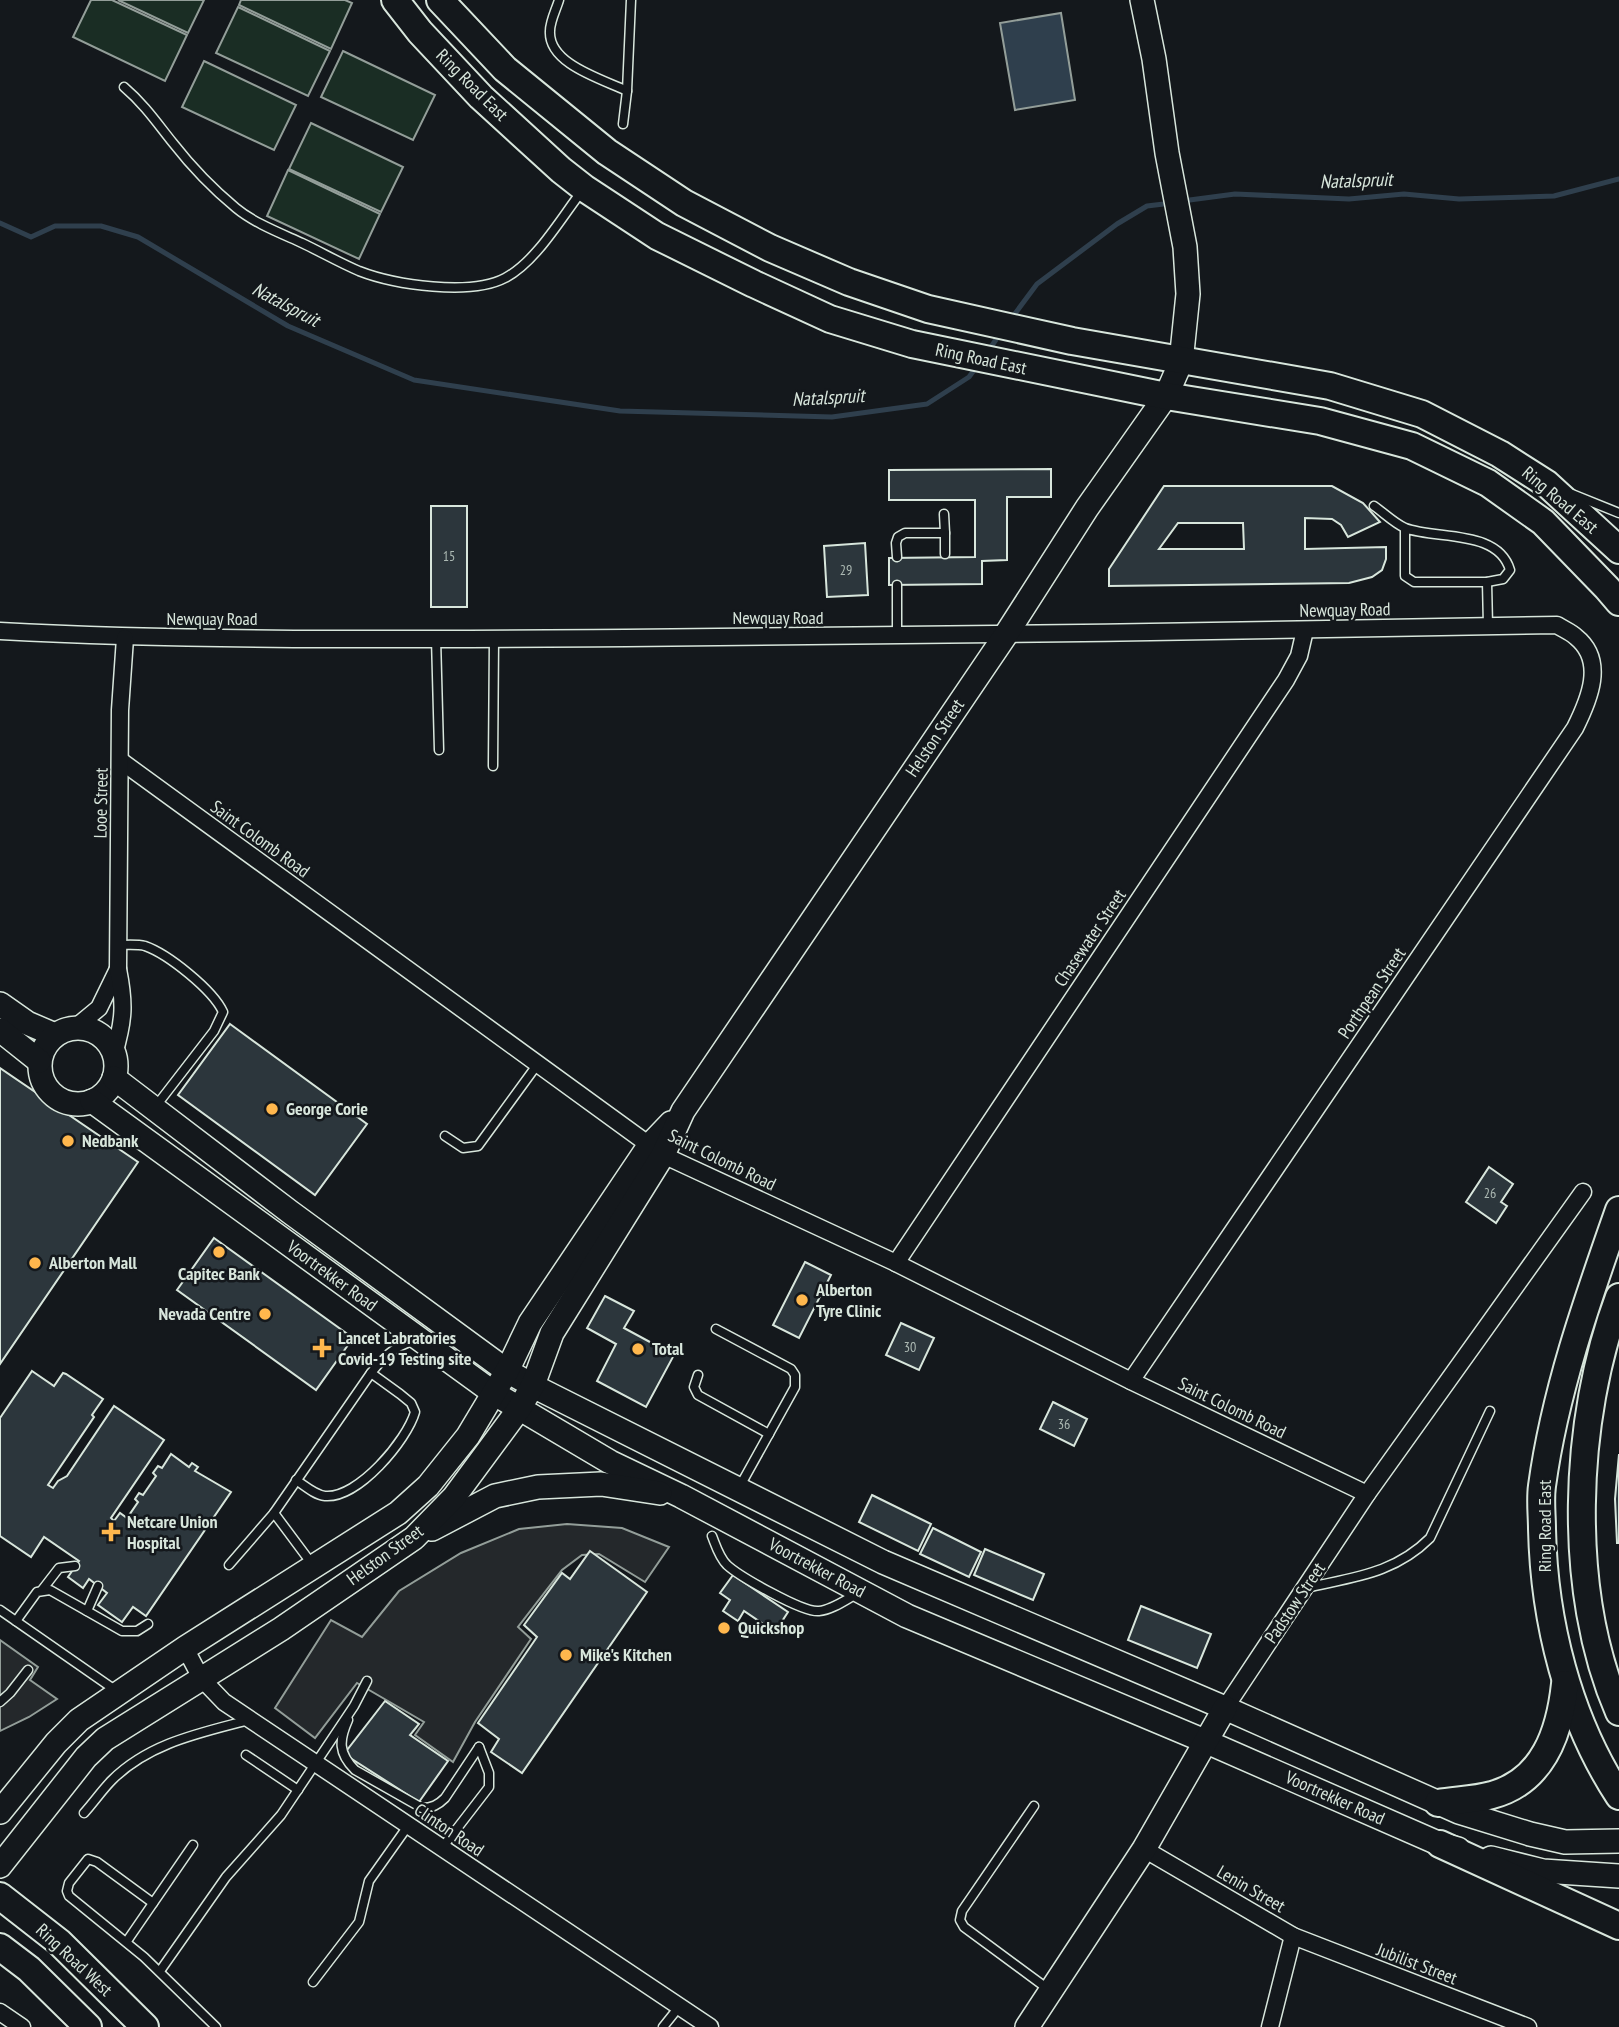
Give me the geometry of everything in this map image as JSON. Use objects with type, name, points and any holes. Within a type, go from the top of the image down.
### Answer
[{"type":"main road","name":"Ring Road East","points":[[395,0],[420,32],[481,97],[561,170],[657,236],[754,284],[830,319],[912,344],[1166,396],[1320,421],[1412,446],[1488,484],[1543,522],[1619,602]]},
{"type":"main road","name":"Ring Road East","points":[[440,0],[505,69],[607,152],[684,203],[771,248],[849,282],[928,309],[1181,362],[1330,386],[1422,414],[1500,454],[1546,484],[1619,550]]},
{"type":"main road","points":[[584,188],[607,152]]},
{"type":"main road","name":"Ring Road East","points":[[1619,1210],[1607,1279],[1559,1396],[1542,1489],[1543,1571],[1558,1651],[1579,1720],[1605,1775],[1619,1796]]},
{"type":"main road","name":"Ring Road East","points":[[1619,1297],[1593,1396],[1581,1484],[1583,1565],[1588,1608],[1597,1646],[1619,1712]]},
{"type":"main road","points":[[1438,1803],[1493,1795],[1534,1772],[1548,1750],[1557,1728],[1566,1677]]},
{"type":"main road","points":[[1440,1844],[1619,1926]]},
{"type":"main road","name":"Ring Road West","points":[[0,1896],[59,1942],[145,2027]]},
{"type":"main road","points":[[0,1947],[29,1969],[88,2027]]},
{"type":"street","name":"Helston Street","points":[[0,1812],[56,1743],[79,1720],[185,1648],[398,1513],[428,1486],[468,1436],[495,1394],[530,1323],[656,1151],[1005,636],[1087,508],[1166,396],[1181,362],[1188,294],[1185,247],[1142,0]]},
{"type":"street","name":"Newquay Road","points":[[0,631],[125,638],[494,638],[1005,636],[1557,625]]},
{"type":"street","name":"Porthpean Street","points":[[1131,1381],[1575,727],[1590,700],[1593,666],[1587,648],[1557,625]]},
{"type":"street","name":"Chasewater Street","points":[[896,1263],[1286,680],[1299,656],[1305,630]]},
{"type":"street","name":"Looe Street","points":[[114,1054],[123,1022],[118,945],[120,710],[125,638]]},
{"type":"street","name":"Saint Colomb Road","points":[[121,761],[656,1151],[896,1263],[1131,1381],[1367,1494]]},
{"type":"street","name":"Looe Street","points":[[66,1031],[99,1008],[118,969]]},
{"type":"street","points":[[0,1004],[27,1023],[66,1031],[92,1030],[106,1040],[114,1054],[114,1078],[105,1092],[92,1101],[72,1104],[54,1096],[42,1081],[39,1061],[44,1046],[66,1031]]},
{"type":"street","points":[[0,1030],[39,1061]]},
{"type":"street","name":"Voortrekker Road","points":[[114,1078],[290,1212],[507,1371],[738,1489],[883,1562],[1225,1708],[1459,1812],[1565,1842],[1619,1841]]},
{"type":"street","name":"Voortrekker Road","points":[[92,1101],[495,1394],[610,1462],[681,1496],[907,1616],[1207,1742],[1440,1844],[1543,1871],[1619,1876]]},
{"type":"street","name":"Helston Street","points":[[0,1866],[86,1757],[105,1739],[281,1629],[415,1538],[454,1497],[519,1409],[533,1385],[552,1333],[656,1151]]},
{"type":"street","name":"Padstow Street","points":[[1027,2027],[1144,1849],[1225,1708],[1367,1494],[1583,1192]]},
{"type":"street","points":[[415,1538],[495,1496],[538,1487],[601,1484],[681,1496]]},
{"type":"street","name":"Clinton Road","points":[[185,1648],[201,1678],[224,1702],[710,2027]]},
{"type":"street","name":"Lenin Street","points":[[1144,1849],[1293,1936],[1270,2027]]},
{"type":"street","name":"Jubilist Street","points":[[1293,1936],[1528,2027]]},
{"type":"street","points":[[1,2016],[22,2027]]},
{"type":"lane","points":[[559,0],[550,31],[552,47],[562,60],[627,91]]},
{"type":"lane","points":[[623,124],[631,0]]},
{"type":"lane","points":[[124,87],[148,109],[174,145],[238,210],[361,272],[400,281],[466,289],[486,286],[505,278],[533,256],[584,188]]},
{"type":"lane","points":[[1546,484],[1619,513]]},
{"type":"lane","points":[[1374,506],[1405,528],[1484,543],[1507,559],[1510,570],[1503,579],[1488,582],[1414,582],[1405,576],[1405,528]]},
{"type":"lane","points":[[944,514],[945,554]]},
{"type":"lane","points":[[897,557],[898,537],[905,533],[945,533]]},
{"type":"lane","points":[[1488,582],[1488,626]]},
{"type":"lane","points":[[897,584],[897,636]]},
{"type":"lane","points":[[436,638],[439,750]]},
{"type":"lane","points":[[493,766],[494,638]]},
{"type":"lane","points":[[118,945],[148,947],[167,959],[218,999],[223,1012],[214,1031],[154,1108]]},
{"type":"lane","points":[[445,1136],[463,1148],[478,1146],[537,1065]]},
{"type":"lane","points":[[716,1329],[791,1369],[796,1375],[795,1387],[738,1489]]},
{"type":"lane","points":[[229,1565],[274,1513],[388,1352],[398,1345],[418,1339]]},
{"type":"lane","points":[[296,1480],[324,1496],[342,1493],[383,1462],[401,1441],[412,1424],[415,1412],[411,1403],[371,1373]]},
{"type":"lane","points":[[698,1375],[694,1391],[698,1395],[769,1434]]},
{"type":"lane","points":[[1306,1588],[1381,1571],[1405,1559],[1430,1538],[1490,1410]]},
{"type":"lane","points":[[274,1513],[313,1566]]},
{"type":"lane","points":[[712,1536],[718,1552],[728,1565],[808,1611],[822,1611],[861,1592]]},
{"type":"lane","points":[[42,1590],[60,1568],[75,1566]]},
{"type":"lane","points":[[87,1611],[98,1586]]},
{"type":"lane","points":[[16,1620],[37,1592],[50,1590],[122,1631],[130,1633],[148,1624]]},
{"type":"lane","points":[[0,1610],[119,1692]]},
{"type":"lane","points":[[0,1702],[28,1671]]},
{"type":"lane","points":[[367,1681],[340,1741],[345,1759],[355,1770],[417,1806],[429,1808],[439,1804],[479,1747],[489,1773],[489,1787],[442,1848]]},
{"type":"lane","points":[[160,1971],[226,1877],[281,1815],[354,1706]]},
{"type":"lane","points":[[85,1813],[113,1779],[141,1757],[178,1738],[249,1720]]},
{"type":"lane","points":[[246,1755],[298,1790]]},
{"type":"lane","points":[[1034,1805],[962,1911],[960,1920],[964,1927],[1050,1991]]},
{"type":"lane","points":[[313,1982],[359,1922],[369,1881],[408,1826]]},
{"type":"lane","points":[[127,1941],[193,1845]]},
{"type":"lane","points":[[153,1903],[97,1862],[88,1859],[69,1883],[67,1891],[69,1896],[127,1941],[160,1971],[216,2027]]},
{"type":"lane","points":[[663,2027],[679,2007]]},
{"type":"green space","points":[[91,0],[112,0],[187,35],[165,81],[73,37]]},
{"type":"green space","points":[[118,0],[204,0],[188,33]]},
{"type":"green space","points":[[241,0],[345,0],[352,3],[331,49],[239,5]]},
{"type":"green space","points":[[238,7],[330,51],[308,96],[216,53]]},
{"type":"green space","points":[[343,51],[435,95],[413,140],[321,97]]},
{"type":"green space","points":[[204,61],[296,105],[274,150],[182,107]]},
{"type":"green space","points":[[311,123],[403,167],[381,212],[289,169]]},
{"type":"green space","points":[[288,170],[380,214],[359,259],[267,216]]},
{"type":"shaded area","points":[[567,1524],[622,1528],[669,1547],[645,1582],[599,1554],[582,1555],[562,1570],[518,1627],[531,1639],[475,1722],[453,1762],[415,1735],[424,1722],[357,1683],[315,1738],[275,1708],[331,1620],[362,1637],[399,1591],[461,1553],[519,1529]]},
{"type":"shaded area","points":[[0,1640],[38,1667],[30,1680],[57,1699],[0,1731]]},
{"type":"water","points":[[1061,13],[1075,100],[1015,110],[1000,23]]},
{"type":"building","points":[[1051,469],[1051,497],[1007,497],[1007,560],[982,561],[982,584],[889,585],[889,558],[975,557],[975,500],[889,500],[889,470]]},
{"type":"building","points":[[1164,486],[1332,486],[1363,503],[1380,522],[1348,537],[1341,525],[1332,519],[1305,518],[1305,549],[1386,547],[1382,570],[1372,577],[1349,583],[1109,586],[1109,569]],"holes":[[[1178,523],[1243,523],[1244,549],[1159,549]]]},
{"type":"building","points":[[431,506],[467,506],[467,607],[431,607]]},
{"type":"building","points":[[865,543],[868,595],[827,597],[824,546]]},
{"type":"building","name":"George Corie","points":[[230,1024],[367,1124],[315,1195],[178,1095]]},
{"type":"building","name":"Alberton Mall","points":[[0,1068],[138,1162],[0,1364]]},
{"type":"building","points":[[1489,1167],[1513,1184],[1501,1202],[1507,1206],[1496,1223],[1466,1202]]},
{"type":"building","name":"Nevada Centre","points":[[214,1238],[353,1338],[316,1390],[177,1290]]},
{"type":"building","name":"Alberton Tyre Clinic","points":[[805,1262],[831,1275],[799,1338],[773,1325]]},
{"type":"building","name":"Total","points":[[605,1296],[634,1311],[624,1328],[674,1355],[646,1407],[597,1381],[616,1344],[587,1328]]},
{"type":"building","points":[[901,1323],[934,1338],[919,1370],[886,1355]]},
{"type":"building","points":[[32,1371],[54,1386],[63,1373],[66,1374],[103,1399],[92,1415],[94,1417],[48,1485],[53,1488],[67,1476],[114,1406],[164,1440],[111,1518],[114,1521],[120,1513],[127,1518],[138,1502],[135,1499],[139,1493],[143,1495],[156,1476],[153,1473],[158,1466],[162,1468],[171,1454],[189,1467],[192,1463],[198,1467],[195,1471],[231,1492],[146,1616],[133,1607],[122,1622],[98,1605],[107,1593],[89,1579],[83,1588],[68,1577],[79,1561],[44,1537],[31,1557],[0,1536],[0,1418]]},
{"type":"building","points":[[1053,1402],[1087,1419],[1074,1446],[1040,1429]]},
{"type":"building","points":[[1619,1454],[1619,1543],[1617,1543],[1615,1499]]},
{"type":"building","points":[[872,1495],[931,1524],[918,1551],[859,1522]]},
{"type":"building","points":[[933,1528],[981,1552],[969,1577],[920,1554]]},
{"type":"building","points":[[985,1549],[1044,1574],[1033,1600],[974,1575]]},
{"type":"building","points":[[590,1551],[647,1592],[522,1773],[491,1752],[499,1739],[478,1723],[537,1637],[524,1625],[562,1573],[570,1579]]},
{"type":"building","points":[[733,1575],[788,1612],[775,1632],[744,1611],[738,1621],[723,1611],[730,1600],[720,1593]]},
{"type":"building","points":[[1141,1606],[1211,1634],[1197,1668],[1128,1640]]},
{"type":"building","points":[[385,1701],[419,1724],[410,1735],[448,1761],[419,1802],[344,1754]]},
{"type":"waterway","name":"Natalspruit","points":[[1182,201],[1235,194],[1349,199],[1404,194],[1459,199],[1554,196],[1619,179]]},
{"type":"waterway","name":"Natalspruit","points":[[1011,319],[1037,284],[1117,224],[1147,206],[1172,203]]},
{"type":"waterway","name":"Natalspruit","points":[[0,223],[31,237],[55,226],[101,226],[138,237],[288,326],[414,380],[620,411],[832,417],[927,404],[969,377],[977,366]]},
{"type":"waterway","name":"Natalspruit","points":[[989,350],[1001,332]]},
{"type":"place","name":"George Corie","points":[[272,1109]]},
{"type":"place","name":"Nedbank","points":[[68,1141]]},
{"type":"place","name":"Capitec Bank","points":[[219,1252]]},
{"type":"place","name":"Alberton Mall","points":[[35,1263]]},
{"type":"place","name":"Alberton Tyre Clinic","points":[[802,1300]]},
{"type":"place","name":"Nevada Centre","points":[[265,1314]]},
{"type":"place","name":"Lancet Labratories Covid-19 Testing site","points":[[322,1348]]},
{"type":"place","name":"Total","points":[[638,1349]]},
{"type":"place","name":"Netcare Union Hospital","points":[[111,1532]]},
{"type":"place","name":"Quickshop","points":[[724,1628]]},
{"type":"place","name":"Mike's Kitchen","points":[[566,1655]]}]
